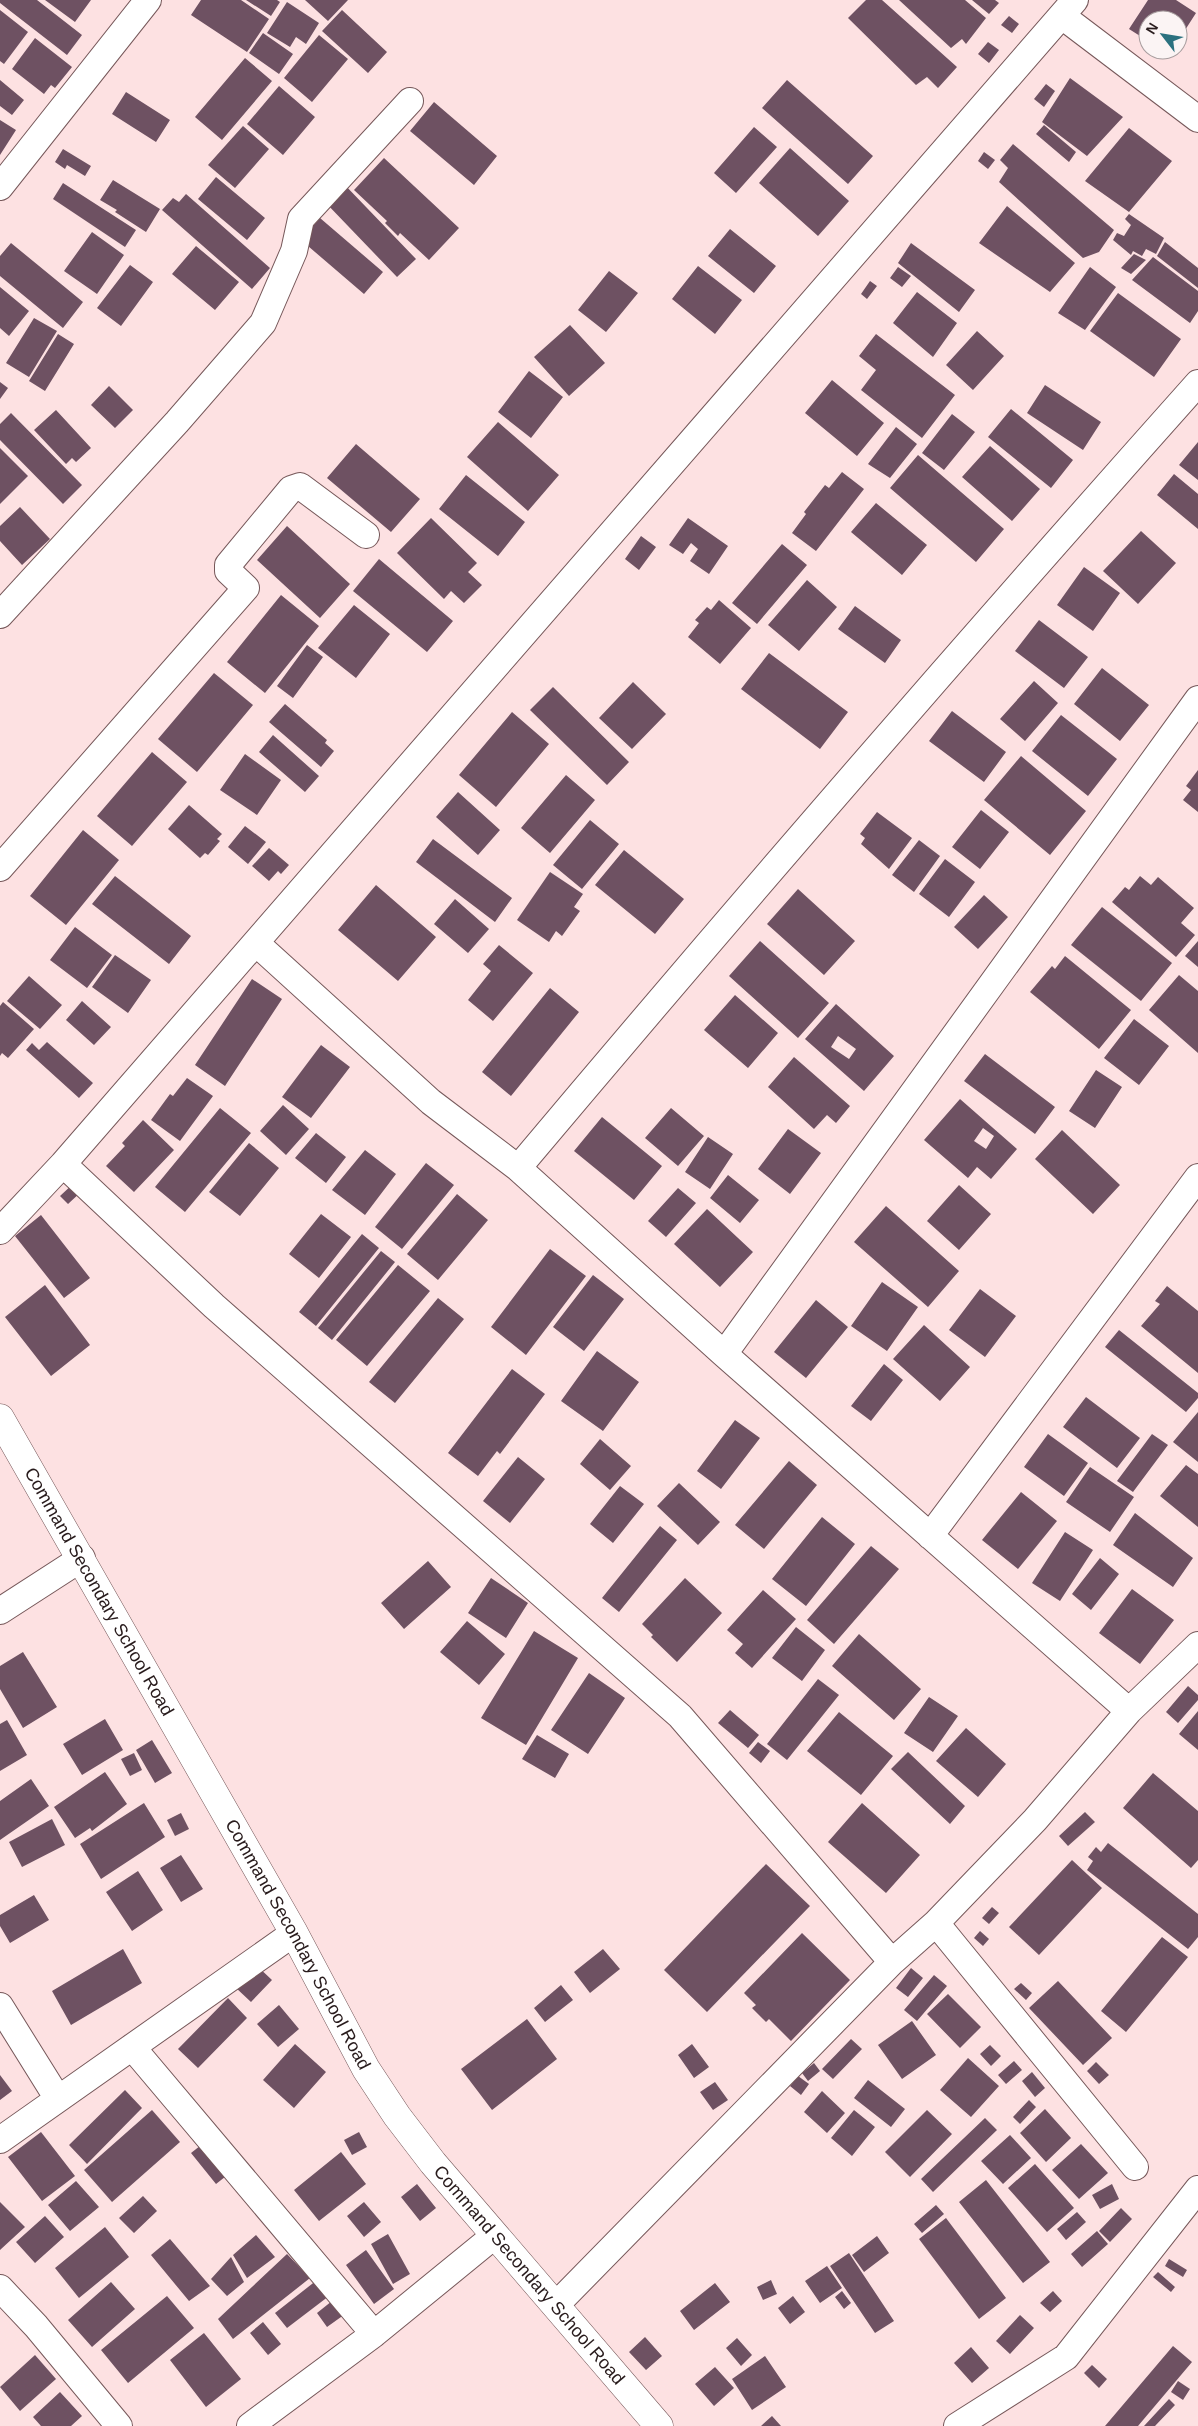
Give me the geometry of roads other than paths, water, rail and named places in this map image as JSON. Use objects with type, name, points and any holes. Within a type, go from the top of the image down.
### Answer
[{"type":"main road","name":"Command Secondary School Road","points":[[0,1418],[82,1558],[294,1933],[371,2077],[425,2152],[494,2236],[556,2305],[659,2426]]},
{"type":"street","points":[[0,187],[148,0]]},
{"type":"street","points":[[0,1232],[63,1164],[256,943],[1068,8],[1198,119]]},
{"type":"street","points":[[0,615],[177,422],[263,323],[294,251],[301,219],[410,101]]},
{"type":"street","points":[[518,1168],[710,941],[999,606],[1198,383]]},
{"type":"street","points":[[0,868],[246,588],[228,571],[228,565],[291,489],[300,486],[366,534]]},
{"type":"street","points":[[724,1354],[1198,699]]},
{"type":"street","points":[[256,943],[431,1102],[518,1168],[724,1354],[1129,1711]]},
{"type":"street","points":[[63,1164],[214,1306],[680,1716],[892,1962]]},
{"type":"street","points":[[930,1536],[1198,1177]]},
{"type":"street","points":[[0,1612],[82,1558]]},
{"type":"street","points":[[556,2305],[892,1962],[936,1923],[1035,1820],[1129,1711],[1198,1645]]},
{"type":"street","points":[[936,1923],[1135,2167]]},
{"type":"street","points":[[0,2140],[294,1933]]},
{"type":"street","points":[[0,2006],[58,2099]]},
{"type":"street","points":[[132,2047],[374,2334]]},
{"type":"street","points":[[957,2426],[1066,2357],[1198,2189]]},
{"type":"street","points":[[250,2426],[374,2334],[494,2236]]},
{"type":"street","points":[[0,2288],[42,2333],[119,2426]]}]
